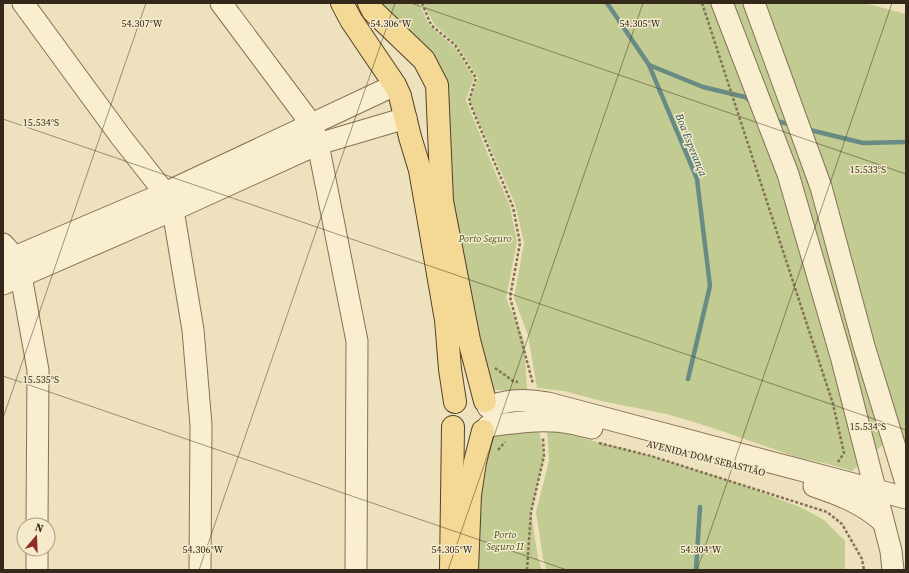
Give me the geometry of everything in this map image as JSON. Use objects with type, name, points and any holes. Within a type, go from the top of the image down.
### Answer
[{"type":"main road","points":[[342,3],[351,20],[396,85],[400,96],[420,170],[446,320],[450,369],[455,402]]},
{"type":"main road","points":[[369,3],[373,11],[424,60],[438,85],[442,201],[469,340],[486,416],[475,462],[470,496],[468,570]]},
{"type":"main road","points":[[473,395],[486,416],[478,435],[471,436],[464,436],[458,432],[450,421],[451,408],[455,402],[466,396],[473,395]]},
{"type":"main road","points":[[451,570],[453,427]]},
{"type":"street","points":[[23,3],[169,201],[193,330],[201,425],[200,570]]},
{"type":"street","points":[[221,3],[315,134],[357,341],[356,570]]},
{"type":"street","points":[[722,3],[788,174],[841,356],[891,551],[893,570]]},
{"type":"street","points":[[754,3],[821,187],[864,346],[906,483]]},
{"type":"street","points":[[37,517],[38,370],[9,264],[169,201],[315,134],[396,85]]},
{"type":"street","points":[[315,134],[406,118]]},
{"type":"street","name":"AVENIDA DOM SEBASTIÃO","points":[[486,416],[511,400],[527,400],[548,403],[906,498]]},
{"type":"street","name":"AVENIDA DOM SEBASTIÃO","points":[[486,416],[527,421],[572,423],[802,482],[850,500],[877,516],[883,522]]},
{"type":"street","points":[[37,557],[37,570]]},
{"type":"path","points":[[422,3],[432,24],[455,45],[476,78],[469,101],[513,207],[520,243],[510,297],[534,385],[527,384]]},
{"type":"path","points":[[702,3],[833,404],[844,453],[837,463]]},
{"type":"path","points":[[494,367],[513,381],[520,382]]},
{"type":"path","points":[[527,570],[531,512],[544,456],[543,436]]},
{"type":"path","points":[[496,452],[506,441]]},
{"type":"path","points":[[597,442],[651,456],[827,512],[842,524],[862,559],[864,570]]},
{"type":"green space","name":"Porto Seguro","points":[[375,3],[419,3],[429,25],[455,48],[474,78],[466,100],[510,206],[517,242],[506,298],[524,340],[527,390],[486,390],[463,281],[440,102]]},
{"type":"green space","points":[[423,3],[864,3],[906,14],[906,441],[886,442],[852,471],[799,458],[713,428],[667,414],[601,401],[564,391],[537,388],[528,335],[514,298],[524,243],[515,204],[470,101],[478,78],[457,45],[434,24]]},
{"type":"green space","name":"Porto Seguro II","points":[[538,424],[544,456],[531,512],[538,558],[542,570],[475,570],[474,498],[495,431]]},
{"type":"green space","points":[[547,429],[651,456],[733,482],[800,507],[824,520],[845,541],[845,570],[547,570],[543,558],[536,512],[549,461]]},
{"type":"waterway","name":"Boa Esperança","points":[[607,3],[649,65],[697,179],[710,286],[688,379]]},
{"type":"waterway","points":[[649,65],[703,87],[745,97],[753,103]]},
{"type":"waterway","points":[[774,118],[780,122],[793,125]]},
{"type":"waterway","points":[[806,129],[863,143],[906,142]]},
{"type":"waterway","name":"Boa Esperança","points":[[696,570],[700,507]]}]
